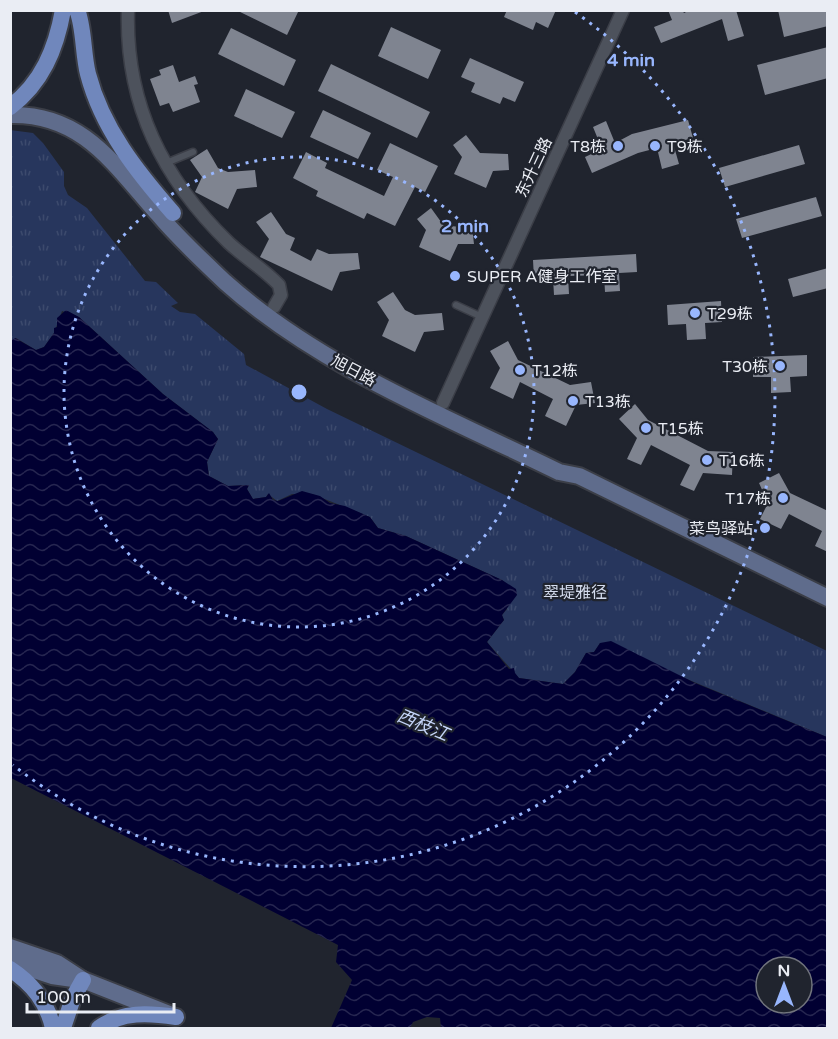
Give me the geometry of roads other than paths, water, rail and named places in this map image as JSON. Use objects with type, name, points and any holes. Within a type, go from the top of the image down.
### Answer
[{"type":"main road","points":[[10,107],[32,87],[47,64],[63,10]]},
{"type":"main road","points":[[77,10],[88,75],[105,119],[166,215]]},
{"type":"main road","points":[[10,115],[42,117],[77,131],[104,153],[166,215]]},
{"type":"main road","name":"旭日路","points":[[166,215],[274,307],[340,350],[565,463],[579,476]]},
{"type":"main road","name":"旭日路","points":[[166,215],[234,290],[321,352],[559,472],[579,476],[828,597]]},
{"type":"main road","points":[[10,947],[57,963],[84,980],[176,1017],[138,1014],[113,1020],[99,1029]]},
{"type":"main road","points":[[10,962],[52,976],[84,980]]},
{"type":"main road","points":[[10,969],[40,995],[48,1009],[52,1029]]},
{"type":"main road","points":[[63,1029],[73,998],[84,980]]},
{"type":"main road","points":[[75,1029],[82,1006],[84,980]]},
{"type":"street","points":[[128,10],[128,56],[134,90],[144,122],[166,163],[222,236],[279,285],[280,295],[274,307]]},
{"type":"street","name":"东升三路","points":[[443,403],[623,10]]},
{"type":"lane","points":[[166,163],[193,152]]},
{"type":"lane","points":[[456,305],[482,317]]},
{"type":"water","name":"西枝江","points":[[66,310],[79,317],[163,394],[213,432],[218,439],[207,462],[209,476],[228,486],[249,485],[247,489],[253,499],[266,497],[269,493],[273,500],[278,501],[302,491],[320,496],[330,503],[345,506],[370,517],[378,528],[406,536],[502,580],[516,589],[517,595],[502,615],[504,620],[487,642],[509,669],[514,668],[519,678],[563,684],[575,672],[586,653],[594,652],[600,643],[611,641],[695,683],[827,737],[827,1028],[441,1028],[440,1018],[427,1017],[413,1022],[410,1028],[331,1028],[352,980],[336,962],[338,945],[11,778],[11,341],[15,338],[36,350],[44,347],[54,333],[54,328],[57,327],[57,318]]},
{"type":"place","name":"T8栋","points":[[618,146]]},
{"type":"place","name":"T9栋","points":[[655,146]]},
{"type":"place","name":"SUPER A健身工作室","points":[[455,276]]},
{"type":"place","name":"T29栋","points":[[695,313]]},
{"type":"place","name":"T30栋","points":[[780,366]]},
{"type":"place","name":"T12栋","points":[[520,370]]},
{"type":"place","name":"T13栋","points":[[573,401]]},
{"type":"place","name":"T15栋","points":[[646,428]]},
{"type":"place","name":"T16栋","points":[[707,460]]},
{"type":"place","name":"T17栋","points":[[783,498]]},
{"type":"place","name":"菜鸟驿站","points":[[765,528]]},
{"type":"park label","name":"翠堤雅径","points":[[575,592]]}]
